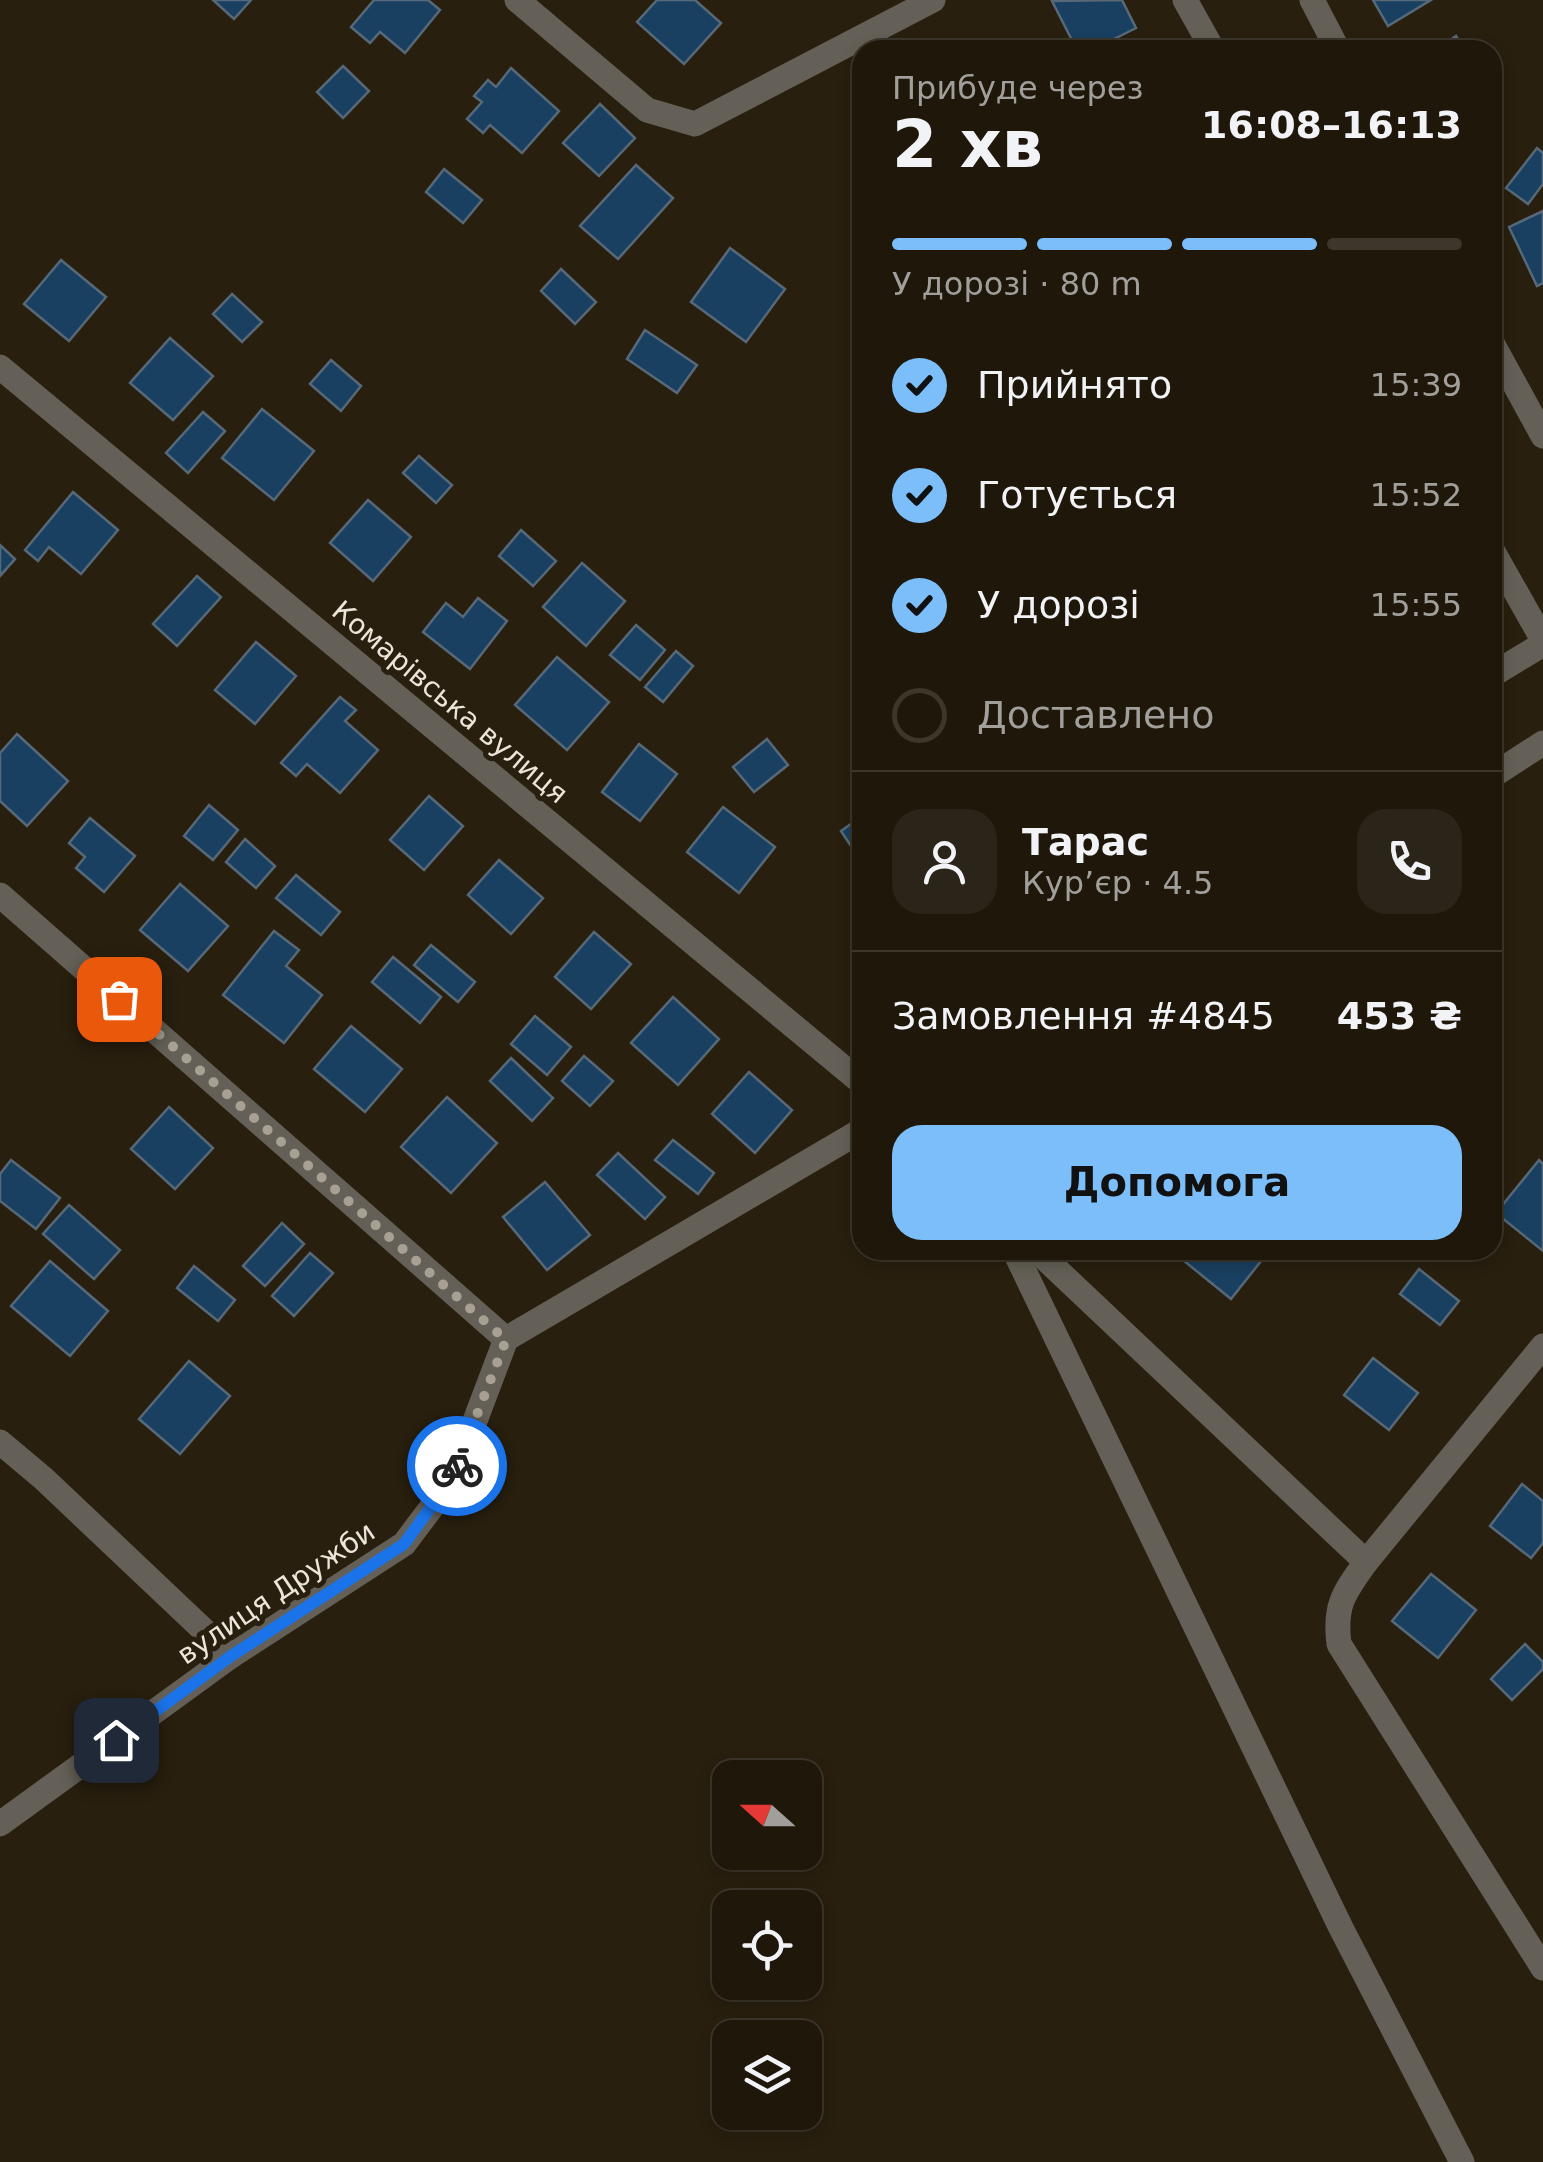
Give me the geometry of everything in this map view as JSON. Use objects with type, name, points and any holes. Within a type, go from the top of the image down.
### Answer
[{"type":"street","points":[[517,0],[648,110],[695,124],[852,42]]},
{"type":"street","points":[[856,40],[933,0]]},
{"type":"street","points":[[1185,0],[1207,40]]},
{"type":"street","points":[[1312,0],[1333,40]]},
{"type":"street","points":[[1502,362],[1543,436]]},
{"type":"street","name":"Комарівська вулиця","points":[[0,367],[852,1069]]},
{"type":"street","points":[[1526,406],[1543,385]]},
{"type":"street","points":[[1502,568],[1543,642],[1502,669]]},
{"type":"street","points":[[1502,770],[1543,743]]},
{"type":"street","points":[[0,895],[506,1340],[852,1136]]},
{"type":"street","points":[[1019,1260],[1341,1928],[1462,2162]]},
{"type":"street","points":[[1047,1260],[1366,1562]]},
{"type":"street","name":"вулиця Дружби","points":[[0,1824],[231,1656],[404,1544],[452,1478],[506,1340]]},
{"type":"street","points":[[1543,1346],[1366,1562],[1340,1599],[1336,1622],[1339,1644],[1543,1968]]},
{"type":"street","points":[[0,1442],[231,1656]]},
{"type":"building","points":[[213,0],[251,0],[234,19]]},
{"type":"building","points":[[374,0],[428,0],[440,10],[405,53],[380,32],[370,43],[351,27]]},
{"type":"building","points":[[657,0],[695,0],[721,23],[684,64],[637,22]]},
{"type":"building","points":[[1122,0],[1136,28],[1112,40],[1072,40],[1052,1]]},
{"type":"building","points":[[1373,0],[1431,0],[1388,26]]},
{"type":"building","points":[[343,66],[369,91],[343,118],[317,92]]},
{"type":"building","points":[[511,68],[559,111],[522,153],[490,125],[483,133],[467,119],[482,102],[474,96],[488,80],[496,87]]},
{"type":"building","points":[[600,104],[635,138],[599,176],[563,143]]},
{"type":"building","points":[[1537,148],[1543,153],[1543,184],[1528,204],[1506,188]]},
{"type":"building","points":[[636,165],[673,198],[618,259],[580,226]]},
{"type":"building","points":[[444,169],[482,200],[463,223],[426,192]]},
{"type":"building","points":[[1543,211],[1543,283],[1537,286],[1509,227]]},
{"type":"building","points":[[730,248],[785,289],[746,342],[691,302]]},
{"type":"building","points":[[61,260],[106,297],[69,341],[24,304]]},
{"type":"building","points":[[561,269],[596,302],[575,324],[541,291]]},
{"type":"building","points":[[232,294],[262,322],[242,342],[213,314]]},
{"type":"building","points":[[645,330],[697,365],[677,393],[627,359]]},
{"type":"building","points":[[170,338],[213,376],[173,420],[130,383]]},
{"type":"building","points":[[331,360],[361,386],[341,411],[310,384]]},
{"type":"building","points":[[262,409],[314,451],[274,500],[222,458]]},
{"type":"building","points":[[203,412],[225,431],[188,473],[166,453]]},
{"type":"building","points":[[419,456],[452,485],[436,503],[403,473]]},
{"type":"building","points":[[73,492],[118,530],[81,574],[49,547],[38,561],[25,550]]},
{"type":"building","points":[[368,500],[411,537],[373,581],[330,543]]},
{"type":"building","points":[[521,530],[556,561],[533,586],[499,556]]},
{"type":"building","points":[[0,545],[15,559],[0,576]]},
{"type":"building","points":[[582,563],[625,601],[586,646],[543,607]]},
{"type":"building","points":[[197,576],[221,597],[177,646],[153,624]]},
{"type":"building","points":[[478,598],[507,621],[470,669],[423,632],[446,603],[463,617]]},
{"type":"building","points":[[636,625],[665,650],[640,680],[610,655]]},
{"type":"building","points":[[256,642],[296,676],[255,724],[215,690]]},
{"type":"building","points":[[676,651],[693,666],[663,702],[645,687]]},
{"type":"building","points":[[557,657],[609,702],[567,750],[515,705]]},
{"type":"building","points":[[340,697],[356,710],[345,721],[378,750],[340,793],[307,764],[296,776],[281,763]]},
{"type":"building","points":[[17,734],[68,781],[27,826],[0,801],[0,753]]},
{"type":"building","points":[[767,739],[788,765],[754,792],[733,767]]},
{"type":"building","points":[[639,744],[677,774],[640,821],[602,792]]},
{"type":"building","points":[[429,796],[463,826],[424,870],[390,840]]},
{"type":"building","points":[[209,805],[238,830],[213,860],[184,836]]},
{"type":"building","points":[[723,807],[775,847],[739,893],[687,852]]},
{"type":"building","points":[[90,818],[135,856],[104,892],[76,868],[85,857],[69,843]]},
{"type":"building","points":[[852,823],[852,848],[841,831]]},
{"type":"building","points":[[245,839],[275,866],[256,888],[226,862]]},
{"type":"building","points":[[499,860],[543,898],[511,934],[468,895]]},
{"type":"building","points":[[296,875],[340,912],[321,935],[276,898]]},
{"type":"building","points":[[180,884],[228,926],[188,971],[140,930]]},
{"type":"building","points":[[274,931],[299,950],[286,966],[322,995],[284,1043],[223,995]]},
{"type":"building","points":[[594,932],[631,964],[591,1009],[555,977]]},
{"type":"building","points":[[431,945],[475,982],[458,1002],[414,965]]},
{"type":"building","points":[[393,957],[441,997],[420,1023],[372,982]]},
{"type":"building","points":[[673,997],[719,1039],[678,1085],[631,1043]]},
{"type":"building","points":[[535,1016],[571,1047],[547,1075],[511,1044]]},
{"type":"building","points":[[351,1026],[402,1069],[365,1112],[314,1069]]},
{"type":"building","points":[[584,1056],[613,1081],[590,1106],[562,1081]]},
{"type":"building","points":[[511,1058],[553,1098],[532,1121],[490,1081]]},
{"type":"building","points":[[749,1072],[792,1110],[755,1153],[712,1114]]},
{"type":"building","points":[[447,1097],[497,1143],[451,1193],[401,1147]]},
{"type":"building","points":[[169,1107],[213,1148],[175,1189],[131,1149]]},
{"type":"building","points":[[673,1140],[714,1173],[698,1194],[655,1160]]},
{"type":"building","points":[[618,1153],[665,1197],[645,1219],[597,1175]]},
{"type":"building","points":[[11,1160],[60,1198],[36,1229],[0,1201],[0,1174]]},
{"type":"building","points":[[1539,1160],[1543,1164],[1543,1251],[1502,1218],[1502,1206]]},
{"type":"building","points":[[545,1182],[590,1235],[547,1270],[503,1217]]},
{"type":"building","points":[[69,1205],[120,1250],[94,1279],[43,1234]]},
{"type":"building","points":[[282,1223],[304,1244],[265,1286],[243,1266]]},
{"type":"building","points":[[310,1253],[333,1273],[294,1316],[272,1296]]},
{"type":"building","points":[[1183,1260],[1262,1260],[1231,1299]]},
{"type":"building","points":[[50,1261],[108,1311],[70,1356],[11,1306]]},
{"type":"building","points":[[194,1266],[235,1300],[218,1321],[177,1288]]},
{"type":"building","points":[[1419,1269],[1459,1301],[1440,1325],[1400,1294]]},
{"type":"building","points":[[1373,1358],[1418,1393],[1389,1430],[1344,1395]]},
{"type":"building","points":[[189,1361],[230,1396],[180,1454],[139,1419]]},
{"type":"building","points":[[1522,1484],[1543,1501],[1543,1543],[1531,1558],[1490,1526]]},
{"type":"building","points":[[1431,1574],[1476,1610],[1438,1658],[1392,1621]]},
{"type":"building","points":[[1525,1644],[1543,1662],[1543,1669],[1512,1700],[1491,1679]]},
{"type":"way so far","points":[[119,999],[506,1340],[457,1466]]},
{"type":"route","points":[[116,1740],[231,1656],[404,1544],[457,1466]]}]
